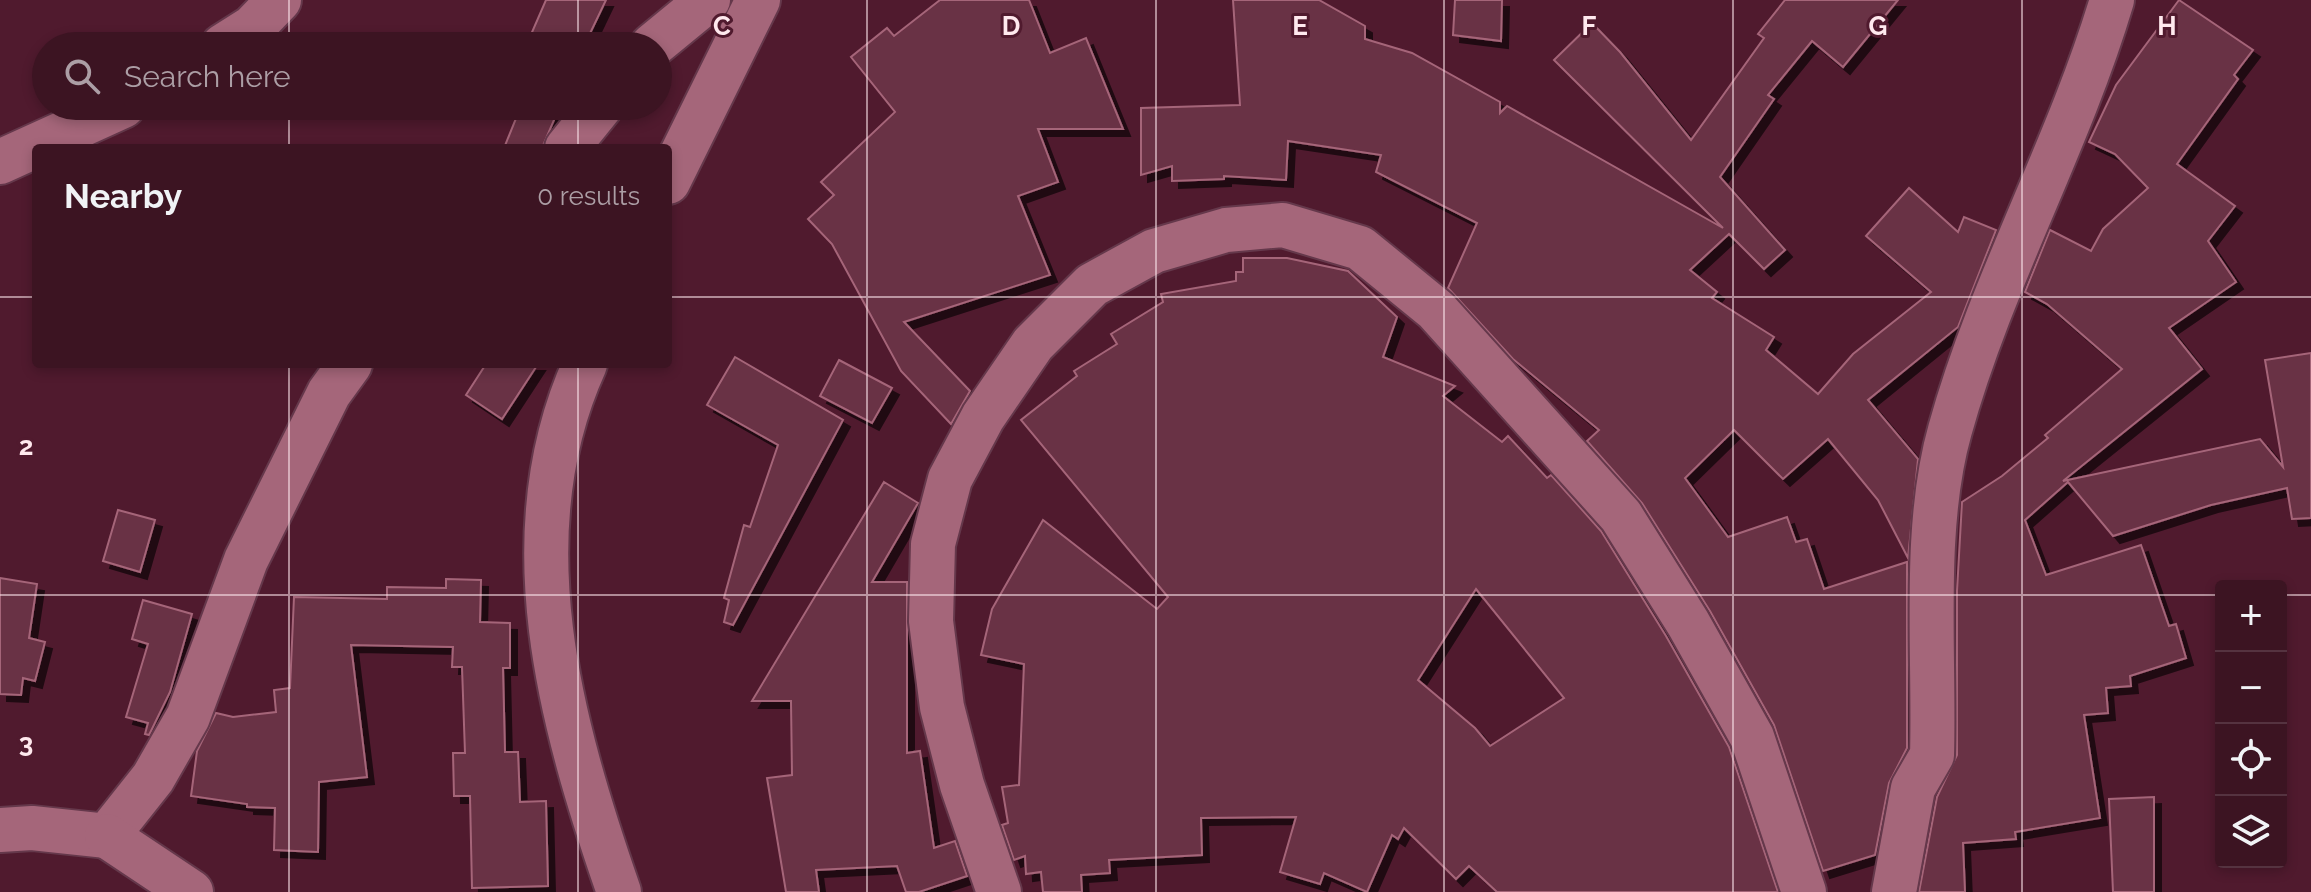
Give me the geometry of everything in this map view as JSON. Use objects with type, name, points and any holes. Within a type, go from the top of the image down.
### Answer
[{"type":"street","points":[[245,32],[279,0]]},
{"type":"street","points":[[669,32],[708,0]]},
{"type":"street","points":[[672,174],[758,0]]},
{"type":"street","points":[[1894,892],[1913,788],[1932,755],[1937,493],[1949,431],[1988,313],[2090,73],[2112,0]]},
{"type":"street","points":[[40,144],[92,120]]},
{"type":"street","points":[[570,144],[590,120]]},
{"type":"street","points":[[0,162],[32,147]]},
{"type":"street","points":[[999,892],[962,785],[942,707],[931,621],[933,544],[950,479],[983,417],[1033,344],[1092,285],[1154,251],[1226,230],[1283,225],[1360,248],[1436,310],[1621,516],[1688,623],[1752,737],[1804,892]]},
{"type":"street","points":[[107,836],[153,778],[188,717],[246,560],[329,393],[347,368]]},
{"type":"street","points":[[584,368],[558,450],[544,541],[552,657],[589,804],[619,892]]},
{"type":"street","points":[[0,830],[32,828],[107,836],[191,892]]},
{"type":"building","points":[[546,0],[606,0],[591,32],[532,32]]},
{"type":"building","points":[[940,0],[1029,0],[1050,53],[1086,38],[1123,129],[1038,129],[1058,182],[1018,196],[1050,275],[904,322],[970,391],[951,424],[901,371],[832,244],[808,219],[834,195],[821,182],[895,112],[851,57],[887,28],[894,36]]},
{"type":"building","points":[[1233,0],[1319,0],[1365,26],[1365,39],[1412,53],[1500,102],[1500,113],[1507,106],[1723,228],[1554,60],[1592,23],[1620,52],[1691,140],[1764,38],[1758,34],[1785,0],[1898,0],[1843,67],[1812,41],[1768,95],[1774,99],[1720,177],[1785,250],[1764,269],[1729,234],[1690,270],[1717,292],[1712,298],[1774,337],[1766,350],[1818,394],[1853,354],[1931,292],[1866,236],[1909,188],[1958,232],[1964,217],[1996,230],[1958,327],[1868,400],[1918,459],[1908,558],[1878,500],[1828,439],[1783,479],[1734,430],[1685,478],[1728,537],[1787,517],[1796,542],[1807,539],[1824,589],[1907,562],[1907,748],[1889,783],[1875,855],[1823,871],[1774,725],[1710,611],[1642,503],[1587,441],[1599,430],[1513,359],[1448,288],[1477,223],[1376,172],[1381,155],[1288,141],[1286,180],[1224,176],[1224,179],[1172,181],[1172,166],[1141,175],[1141,108],[1240,105]]},
{"type":"building","points":[[1455,0],[1502,0],[1501,41],[1453,35]]},
{"type":"building","points":[[2179,0],[2253,50],[2234,75],[2238,79],[2177,164],[2235,206],[2208,241],[2236,282],[2169,328],[2202,369],[2063,481],[2260,439],[2283,467],[2265,360],[2311,353],[2311,518],[2292,519],[2287,488],[2211,505],[2113,536],[2068,482],[2025,520],[2046,575],[2141,545],[2169,626],[2176,624],[2186,658],[2130,676],[2131,686],[2106,688],[2108,713],[2084,715],[2100,818],[2015,832],[2016,839],[1963,843],[1965,892],[1919,892],[1937,797],[1957,755],[1957,591],[1962,502],[2002,476],[2048,438],[2045,435],[2122,369],[2047,304],[2025,292],[2050,230],[2091,251],[2103,229],[2148,188],[2115,154],[2089,142],[2116,85]]},
{"type":"building","points":[[515,120],[554,120],[544,144],[506,144]]},
{"type":"building","points":[[1243,258],[1287,258],[1348,271],[1397,317],[1383,357],[1455,386],[1443,396],[1502,442],[1508,436],[1547,478],[1551,475],[1601,531],[1729,747],[1778,892],[1497,892],[1469,866],[1456,879],[1404,828],[1398,839],[1392,835],[1367,892],[1324,873],[1320,884],[1280,872],[1296,817],[1201,818],[1202,855],[1109,860],[1110,873],[1081,875],[1082,892],[1043,892],[1041,872],[1026,874],[1025,856],[1014,860],[1002,825],[1008,823],[1002,787],[1019,785],[1024,664],[981,655],[992,609],[1043,520],[1157,609],[1168,597],[1021,420],[1077,376],[1074,371],[1117,344],[1111,334],[1163,302],[1161,294],[1236,281],[1236,272],[1243,272]],"holes":[[[1476,589],[1564,698],[1490,746],[1475,728],[1418,680]]]},
{"type":"building","points":[[735,357],[843,420],[733,625],[724,622],[729,600],[724,598],[744,525],[750,527],[778,445],[707,405]]},
{"type":"building","points":[[839,360],[892,388],[872,423],[820,396]]},
{"type":"building","points":[[483,368],[535,368],[502,419],[466,395]]},
{"type":"building","points":[[884,482],[918,503],[872,582],[907,582],[907,753],[920,751],[934,848],[955,841],[967,876],[919,892],[906,892],[897,866],[816,870],[819,892],[786,892],[767,778],[792,775],[791,701],[752,701]]},
{"type":"building","points":[[118,510],[155,520],[140,572],[103,561]]},
{"type":"building","points":[[0,578],[37,584],[29,638],[45,642],[35,681],[23,678],[21,695],[0,694]]},
{"type":"building","points":[[446,579],[481,580],[480,622],[510,623],[510,668],[503,668],[505,752],[518,752],[520,802],[546,801],[548,886],[472,888],[470,796],[454,796],[453,753],[465,753],[462,667],[452,667],[453,647],[351,645],[367,777],[319,782],[318,852],[274,850],[275,808],[247,807],[247,804],[191,796],[197,751],[216,713],[233,717],[276,712],[274,690],[290,688],[294,597],[387,599],[387,587],[446,588]]},
{"type":"building","points":[[143,600],[192,614],[170,692],[149,735],[145,734],[148,723],[126,717],[148,644],[132,639]]},
{"type":"building","points":[[2154,797],[2154,892],[2113,892],[2109,799]]}]
